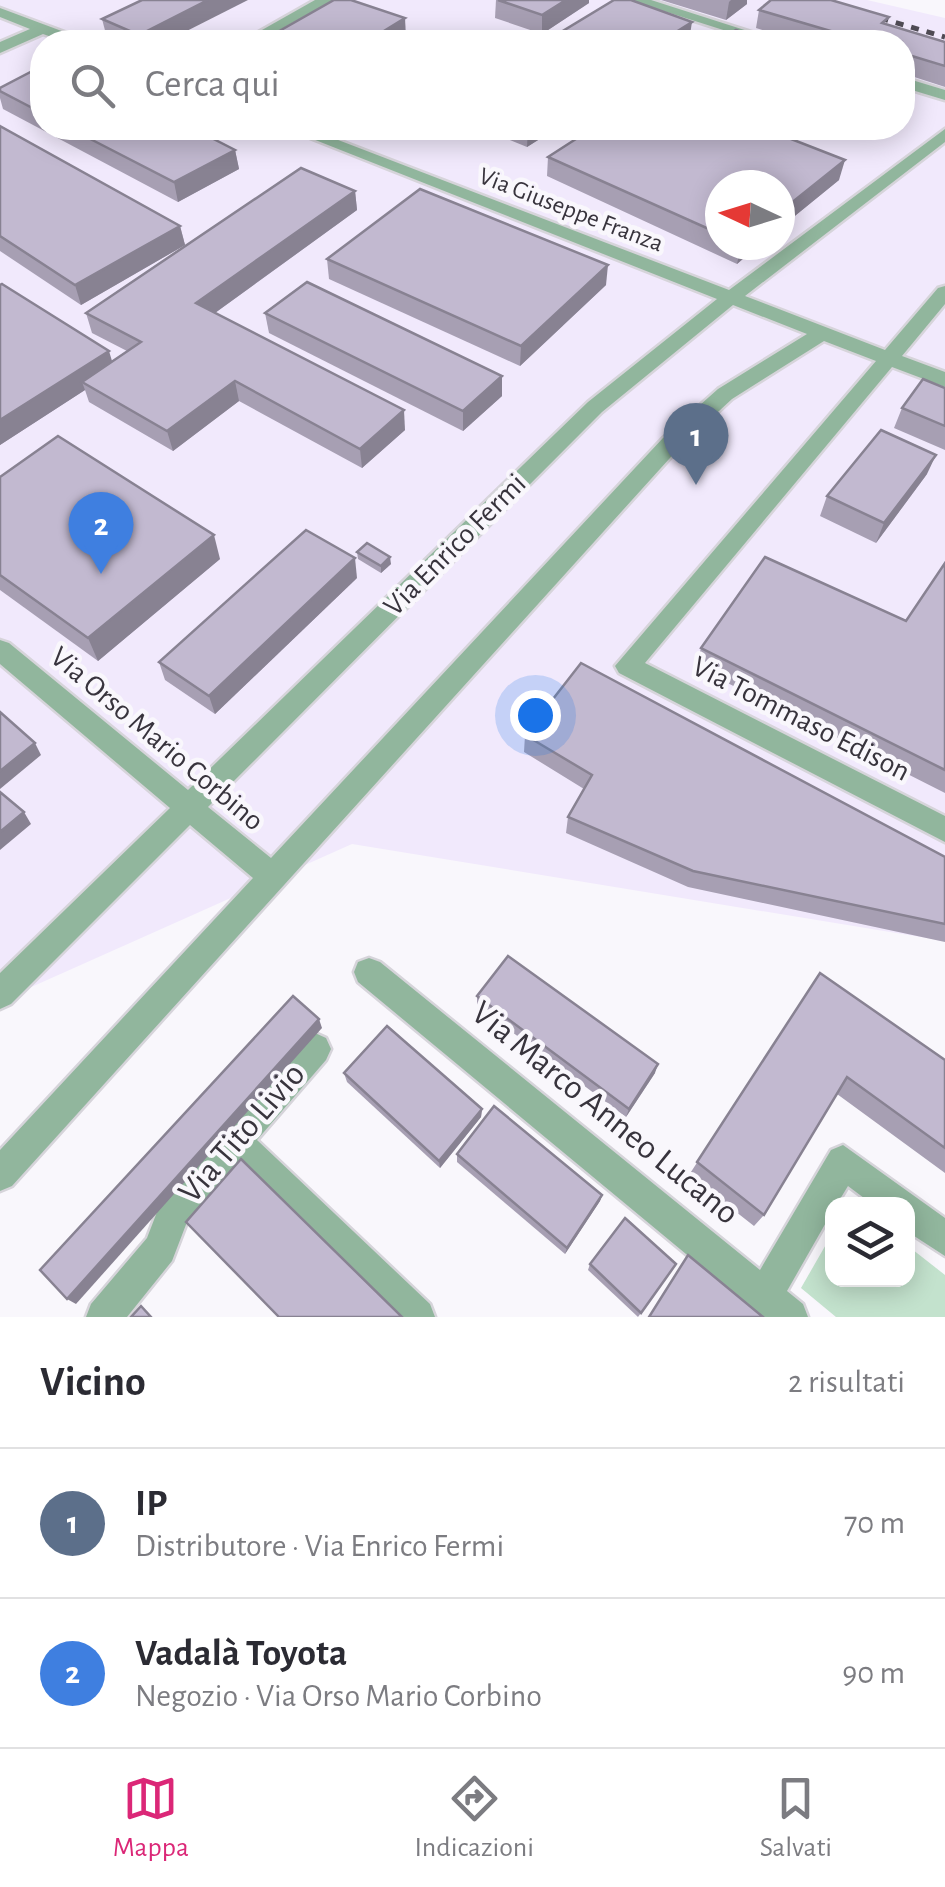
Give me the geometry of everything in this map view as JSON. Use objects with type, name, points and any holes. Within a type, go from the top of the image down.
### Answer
[{"type":"street","points":[[270,30],[326,0]]},
{"type":"street","points":[[636,0],[735,30]]},
{"type":"street","points":[[0,12],[48,30]]},
{"type":"street","points":[[39,30],[43,28]]},
{"type":"street","points":[[0,48],[30,34]]},
{"type":"street","points":[[915,86],[945,95]]},
{"type":"street","name":"Via Enrico Fermi","points":[[0,994],[595,407],[658,353],[945,134]]},
{"type":"street","name":"Via Giuseppe Franza","points":[[323,140],[945,380]]},
{"type":"street","points":[[887,358],[945,292]]},
{"type":"street","points":[[0,1174],[671,444],[725,394],[821,334]]},
{"type":"street","name":"Via Tommaso Edison","points":[[887,358],[628,666],[945,830]]},
{"type":"street","name":"Via Orso Mario Corbino","points":[[0,650],[273,877]]},
{"type":"street","name":"Via Marco Anneo Lucano","points":[[369,972],[777,1306]]},
{"type":"street","name":"Via Tito Livio","points":[[104,1317],[160,1249],[174,1211],[315,1048]]},
{"type":"street","points":[[235,1142],[417,1317]]},
{"type":"street","points":[[827,1197],[843,1162],[890,1197]]},
{"type":"street","points":[[777,1306],[825,1201]]},
{"type":"street","points":[[915,1216],[945,1239]]},
{"type":"shaded area","points":[[0,0],[867,0],[945,18],[945,941],[352,844],[0,1001]]},
{"type":"green space","points":[[825,1246],[825,1287],[915,1287],[915,1251],[945,1275],[945,1317],[836,1317],[801,1288]]},
{"type":"building","points":[[142,0],[208,0],[149,30],[127,30],[102,19]]},
{"type":"building","points":[[334,0],[351,0],[405,18],[386,30],[281,30]]},
{"type":"building","points":[[498,0],[566,0],[542,15]]},
{"type":"building","points":[[614,0],[631,0],[692,22],[679,30],[564,30]]},
{"type":"building","points":[[771,0],[831,0],[889,17],[882,23],[905,30],[827,30],[759,10]]},
{"type":"building","points":[[915,33],[945,42],[945,66],[915,57]]},
{"type":"building","points":[[30,72],[30,107],[0,91]]},
{"type":"building","points":[[0,126],[180,226],[75,285],[0,236]]},
{"type":"building","points":[[92,140],[215,140],[235,150],[174,182]]},
{"type":"building","points":[[574,140],[794,140],[845,160],[795,200],[795,170],[705,170],[705,227],[548,157]]},
{"type":"building","points":[[301,168],[355,191],[196,303],[404,410],[360,449],[235,381],[167,431],[82,382],[141,342],[86,313]]},
{"type":"building","points":[[420,189],[608,265],[521,346],[327,259]]},
{"type":"building","points":[[307,282],[502,376],[463,411],[265,313]]},
{"type":"building","points":[[0,285],[109,351],[0,420]]},
{"type":"building","points":[[923,379],[945,388],[945,426],[902,408]]},
{"type":"building","points":[[881,430],[936,455],[884,523],[827,496]]},
{"type":"building","points":[[58,436],[214,535],[88,638],[0,575],[0,477]]},
{"type":"building","points":[[306,530],[355,558],[209,696],[159,662]]},
{"type":"building","points":[[367,543],[390,557],[381,566],[357,552]]},
{"type":"building","points":[[765,557],[906,621],[945,563],[945,770],[701,648]]},
{"type":"building","points":[[581,663],[945,857],[945,924],[693,871],[568,817],[592,775],[525,735]]},
{"type":"building","points":[[0,712],[35,743],[0,771]]},
{"type":"building","points":[[0,792],[24,812],[0,832]]},
{"type":"building","points":[[508,956],[658,1064],[629,1109],[477,996]]},
{"type":"building","points":[[820,973],[945,1060],[945,1148],[847,1077],[764,1215],[697,1162]]},
{"type":"building","points":[[293,996],[319,1019],[67,1299],[40,1270]]},
{"type":"building","points":[[387,1026],[482,1109],[439,1161],[344,1073]]},
{"type":"building","points":[[494,1106],[602,1195],[567,1248],[457,1154]]},
{"type":"building","points":[[241,1159],[402,1317],[279,1317],[186,1222]]},
{"type":"building","points":[[625,1218],[676,1264],[641,1313],[590,1264]]},
{"type":"building","points":[[688,1255],[763,1317],[649,1317]]},
{"type":"building","points":[[141,1306],[151,1317],[131,1317]]},
{"type":"railway","points":[[819,0],[945,37]]},
{"type":"place","name":"IP","points":[[696,485]]},
{"type":"place","name":"Vadalà Toyota","points":[[101,574]]}]
